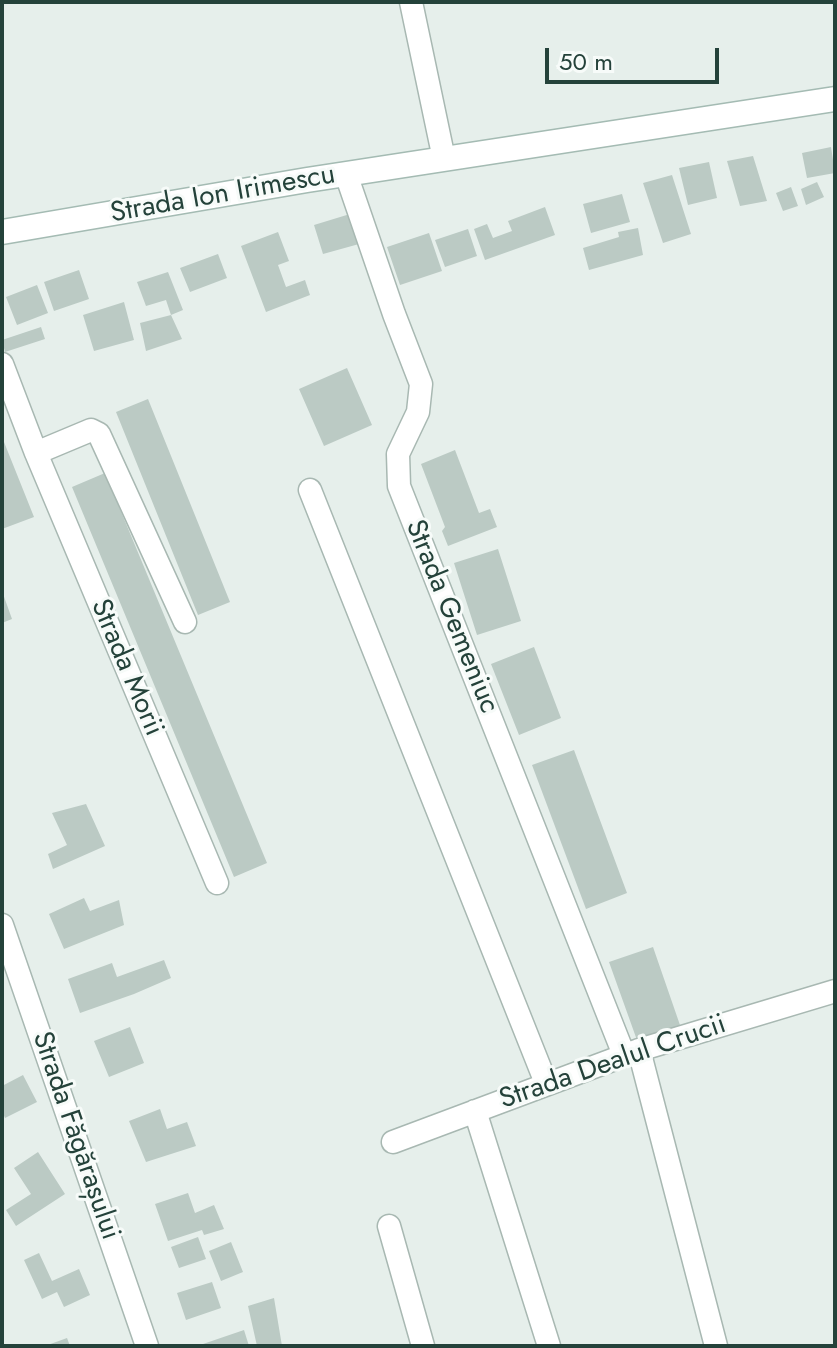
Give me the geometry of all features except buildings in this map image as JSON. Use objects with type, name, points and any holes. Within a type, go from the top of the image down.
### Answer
[{"type":"main road","name":"Strada Ion Irimescu","points":[[2,232],[346,174],[835,99]]},
{"type":"street","points":[[411,2],[444,159]]},
{"type":"street","name":"Strada Gemeniuc","points":[[346,174],[421,384],[418,412],[398,454],[399,486],[631,1052],[716,1346]]},
{"type":"street","name":"Strada Morii","points":[[2,364],[36,453],[217,883]]},
{"type":"street","points":[[36,453],[91,430],[99,434],[185,622]]},
{"type":"street","points":[[310,490],[546,1083]]},
{"type":"street","name":"Strada Făgărașului","points":[[3,934],[147,1346]]},
{"type":"street","name":"Strada Dealul Crucii","points":[[393,1142],[631,1052],[835,991]]},
{"type":"street","points":[[475,1111],[549,1346]]},
{"type":"street","points":[[389,1226],[423,1346]]}]
